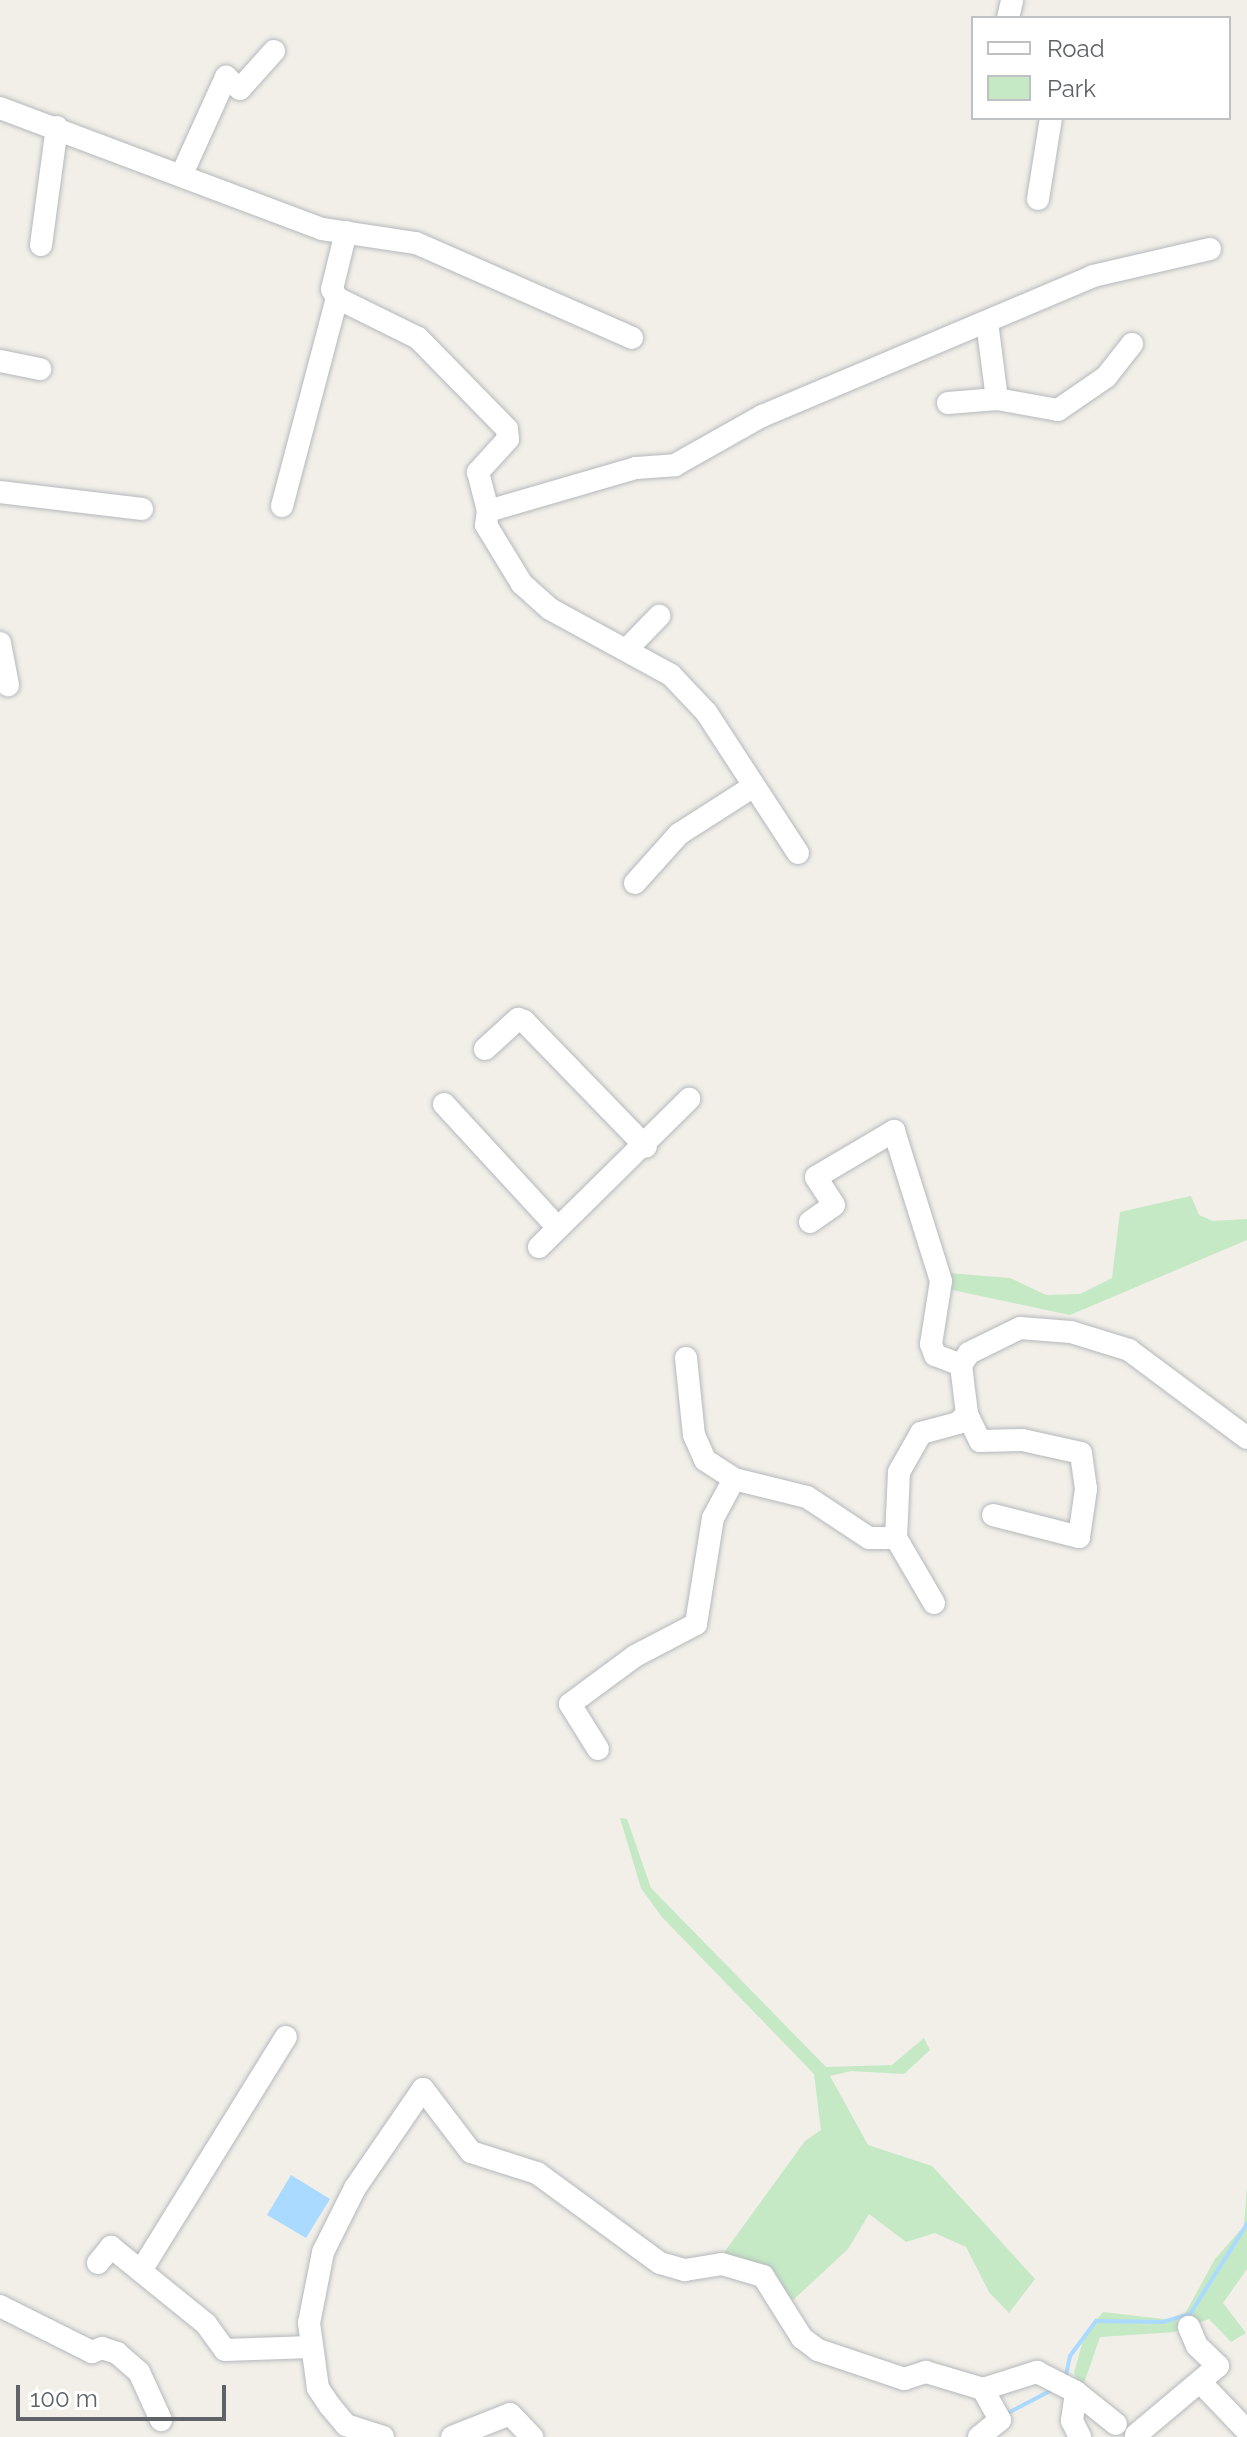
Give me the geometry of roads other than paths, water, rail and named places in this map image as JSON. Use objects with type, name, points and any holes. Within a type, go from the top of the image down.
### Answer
[{"type":"street","points":[[182,174],[226,77],[240,89],[274,51]]},
{"type":"street","points":[[0,108],[182,174],[302,222],[416,243],[632,338]]},
{"type":"street","points":[[1038,199],[1051,120]]},
{"type":"street","points":[[41,245],[57,127]]},
{"type":"street","points":[[346,232],[332,289],[337,298],[418,338],[500,418],[508,439],[478,472],[488,511],[490,534],[522,584],[550,609],[628,648],[671,675],[706,712],[798,853]]},
{"type":"street","points":[[488,511],[636,468],[675,465],[762,416],[1093,276],[1210,249]]},
{"type":"street","points":[[282,506],[337,298]]},
{"type":"street","points":[[987,322],[997,399]]},
{"type":"street","points":[[948,403],[997,399],[1058,410],[1106,377],[1132,344]]},
{"type":"street","points":[[0,361],[40,369]]},
{"type":"street","points":[[0,492],[142,509]]},
{"type":"street","points":[[628,648],[659,616]]},
{"type":"street","points":[[0,643],[8,685]]},
{"type":"street","points":[[635,883],[679,834],[754,786]]},
{"type":"street","points":[[485,1049],[518,1019],[524,1021],[646,1147]]},
{"type":"street","points":[[539,1247],[646,1147],[689,1099]]},
{"type":"street","points":[[444,1104],[557,1227]]},
{"type":"street","points":[[810,1222],[834,1205],[816,1177],[894,1131],[941,1281],[931,1344],[935,1355],[961,1365]]},
{"type":"street","points":[[993,1515],[1079,1537],[1086,1489],[1081,1453],[1022,1440],[980,1441],[967,1414],[961,1365],[969,1353],[1020,1328],[1100,1338],[1129,1350],[1247,1438]]},
{"type":"street","points":[[686,1358],[697,1449],[734,1479],[807,1497],[869,1538],[896,1538]]},
{"type":"street","points":[[934,1603],[896,1538],[899,1472],[921,1433],[958,1423],[967,1414]]},
{"type":"street","points":[[598,1749],[570,1704],[635,1656],[696,1624],[713,1518],[734,1479]]},
{"type":"street","points":[[142,2269],[286,2037]]},
{"type":"street","points":[[383,2437],[346,2425],[330,2406],[318,2388],[311,2347],[323,2252],[355,2188],[423,2089],[471,2152],[537,2173],[660,2263],[685,2270],[722,2264],[763,2276],[802,2338],[818,2350],[904,2379],[926,2372],[983,2389],[1037,2372],[1076,2392],[1116,2424]]},
{"type":"street","points":[[98,2263],[111,2247],[142,2269],[225,2350],[311,2347]]},
{"type":"street","points":[[0,2306],[92,2352],[117,2353],[139,2372],[161,2420]]},
{"type":"street","points":[[1136,2435],[1202,2384],[1218,2366],[1197,2346],[1189,2327]]},
{"type":"street","points":[[1202,2384],[1247,2431]]},
{"type":"street","points":[[979,2437],[1000,2420],[983,2389]]},
{"type":"street","points":[[1076,2392],[1072,2421],[1080,2437]]},
{"type":"street","points":[[452,2437],[510,2414],[532,2437]]},
{"type":"water","points":[[291,2175],[330,2199],[306,2238],[267,2215]]},
{"type":"waterway","points":[[1066,2375],[1070,2356],[1096,2321],[1163,2322],[1190,2314],[1247,2224]]},
{"type":"waterway","points":[[1004,2415],[1052,2390]]}]
